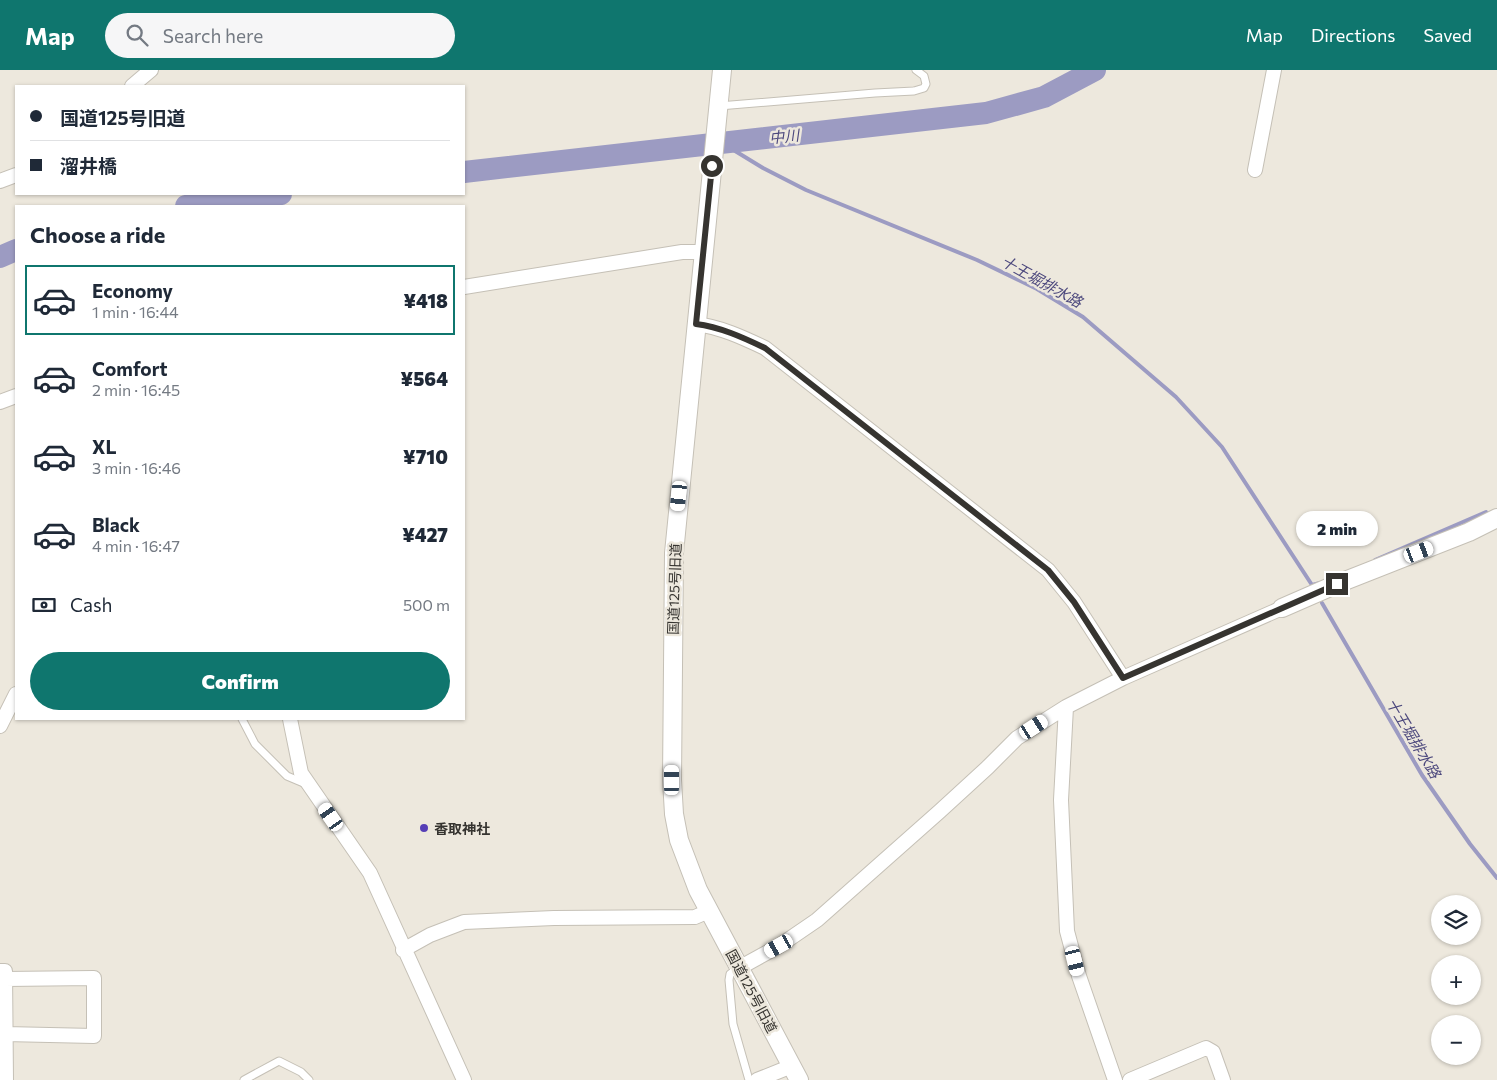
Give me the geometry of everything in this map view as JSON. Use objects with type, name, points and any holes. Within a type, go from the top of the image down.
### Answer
[{"type":"street","points":[[133,85],[151,70]]},
{"type":"street","name":"国道125号旧道","points":[[722,70],[674,553],[672,780],[674,814],[685,860],[709,911],[796,1073]]},
{"type":"street","points":[[1255,170],[1274,70]]},
{"type":"street","points":[[0,182],[15,174]]},
{"type":"street","points":[[465,287],[682,252],[703,252]]},
{"type":"street","points":[[696,324],[728,332],[765,348],[1048,570],[1074,602],[1123,678]]},
{"type":"street","points":[[0,402],[15,396]]},
{"type":"street","points":[[739,968],[779,946],[817,920],[940,812],[988,768],[1017,738],[1066,707],[1123,678],[1282,608],[1337,584],[1469,532],[1497,518]]},
{"type":"street","points":[[0,726],[15,696]]},
{"type":"street","points":[[1066,707],[1061,800],[1068,931],[1079,976],[1115,1080]]},
{"type":"street","points":[[290,720],[301,773],[370,873],[462,1080]]},
{"type":"street","points":[[403,950],[430,935],[464,922],[554,918],[696,918],[709,911]]},
{"type":"street","points":[[5,1034],[94,1036],[94,978],[3,975],[6,1080]]},
{"type":"street","points":[[1130,1080],[1206,1048],[1213,1052],[1223,1080]]},
{"type":"street","points":[[756,1080],[796,1073]]},
{"type":"lane","points":[[718,109],[875,93],[914,91],[924,88],[926,84],[924,76],[916,70]]},
{"type":"lane","points":[[243,720],[255,744],[287,776],[309,785]]},
{"type":"lane","points":[[739,968],[730,974],[729,980],[733,1024],[749,1080]]},
{"type":"lane","points":[[244,1080],[280,1061],[301,1072],[309,1080]]},
{"type":"waterway","name":"中川","points":[[465,172],[986,113],[1044,97],[1095,70]]},
{"type":"waterway","name":"十王堀排水路","points":[[722,143],[763,168],[806,190],[977,260],[1037,289],[1083,317],[1176,397],[1222,447],[1312,585],[1320,583]]},
{"type":"waterway","name":"中川","points":[[194,205],[273,195]]},
{"type":"waterway","name":"中川","points":[[0,257],[15,250]]},
{"type":"waterway","points":[[1375,560],[1486,512]]},
{"type":"waterway","name":"十王堀排水路","points":[[1322,603],[1422,775],[1470,844],[1497,878]]},
{"type":"place","name":"香取神社","points":[[424,828]]},
{"type":"route","points":[[712,166],[696,324],[710,326],[737,335],[765,348],[1048,570],[1063,586],[1123,678],[1337,584]]}]
